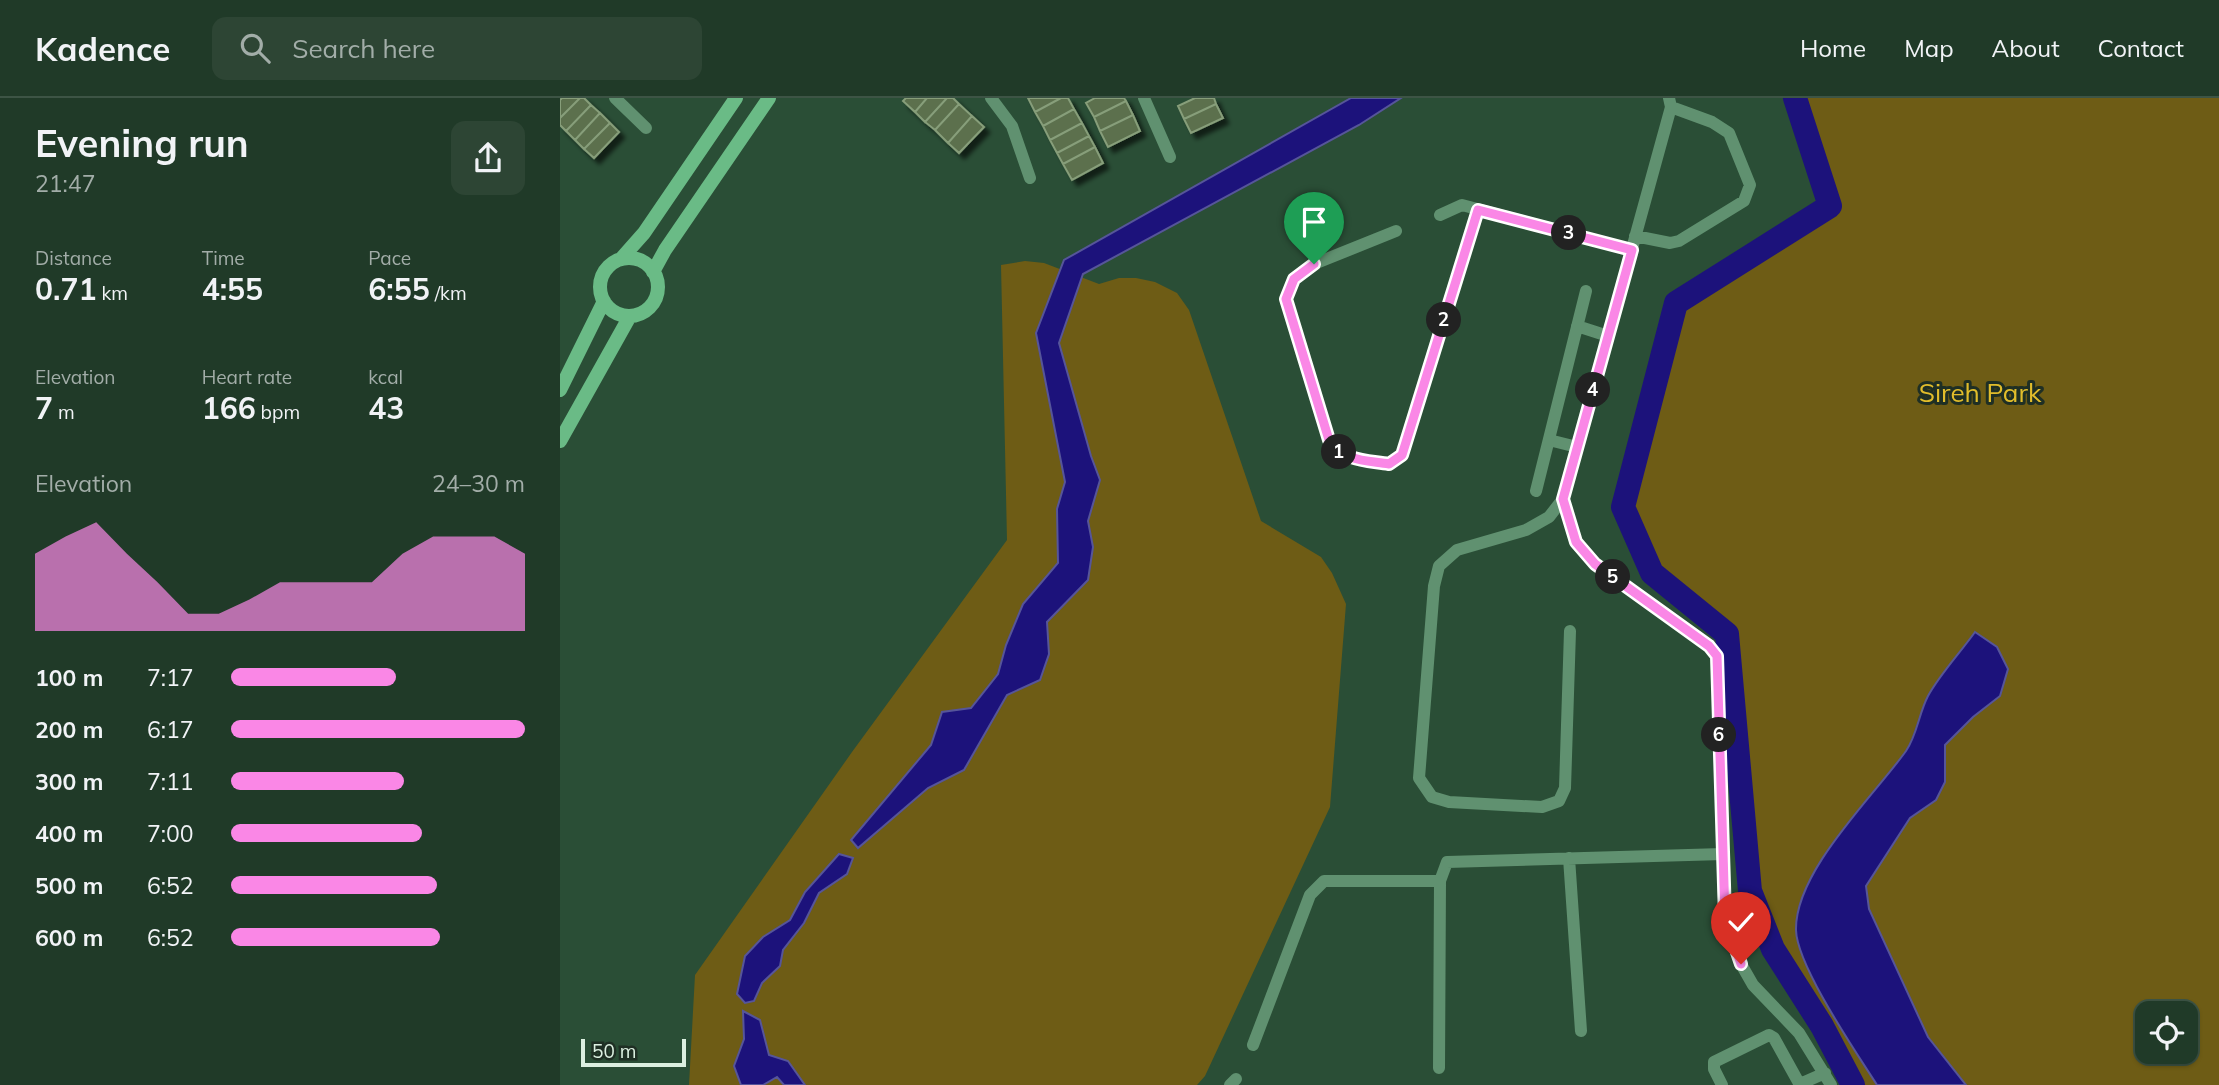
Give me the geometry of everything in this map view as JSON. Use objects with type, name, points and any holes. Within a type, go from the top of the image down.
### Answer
[{"type":"street","points":[[615,98],[646,128]]},
{"type":"street","points":[[621,259],[644,233],[736,98]]},
{"type":"street","points":[[653,272],[665,250],[769,98]]},
{"type":"street","points":[[991,98],[1012,126],[1030,178]]},
{"type":"street","points":[[1144,98],[1170,157]]},
{"type":"street","points":[[1570,631],[1565,788],[1559,801],[1542,807],[1449,802],[1432,797],[1419,778],[1434,586],[1440,566],[1457,550],[1526,530],[1549,517],[1563,499],[1670,102],[1712,121],[1729,133],[1750,185],[1744,201],[1679,241],[1670,243],[1635,236]]},
{"type":"street","points":[[1440,215],[1462,205],[1632,250]]},
{"type":"street","points":[[1396,231],[1314,264],[1294,279],[1286,299],[1329,440],[1336,450],[1348,458],[1389,464],[1402,455],[1478,210]]},
{"type":"street","points":[[621,259],[643,261],[653,272],[658,286],[654,301],[644,312],[630,316],[615,313],[604,302],[600,288],[603,273],[621,259]]},
{"type":"street","points":[[1536,491],[1586,291]]},
{"type":"street","points":[[560,390],[604,302]]},
{"type":"street","points":[[560,441],[630,316]]},
{"type":"street","points":[[1577,326],[1608,336]]},
{"type":"street","points":[[1549,440],[1577,447]]},
{"type":"street","points":[[1563,499],[1576,542],[1595,564],[1709,646],[1717,656],[1725,917],[1741,964],[1753,985],[1799,1033],[1831,1085]]},
{"type":"street","points":[[1439,1068],[1440,881],[1447,862],[1723,853]]},
{"type":"street","points":[[1569,858],[1581,1031]]},
{"type":"street","points":[[1253,1045],[1310,895],[1324,881],[1440,881]]},
{"type":"street","points":[[1722,1085],[1714,1069],[1714,1062],[1769,1035],[1774,1038],[1800,1085],[1825,1073]]},
{"type":"green space","name":"Sireh Park","points":[[1795,98],[2219,98],[2219,1085],[1966,1085],[1928,1037],[1869,909],[1866,885],[1910,818],[1936,800],[1945,782],[1945,745],[1973,716],[2000,696],[1928,696],[1908,748],[1820,862],[1849,1042],[1877,1085],[1853,1085],[1822,1026],[1773,949],[1750,891],[1727,634],[1652,573],[1623,507],[1676,303],[1830,206]]},
{"type":"green space","points":[[1025,261],[1044,263],[1099,284],[1119,278],[1155,282],[1177,293],[1189,310],[1261,521],[1321,557],[1332,573],[1346,604],[1330,807],[1205,1076],[1197,1085],[689,1085],[695,975],[852,752],[1007,540],[1001,265]]},
{"type":"shaded area","points":[[1351,98],[1401,98],[1359,125],[1083,274],[1059,343],[1100,480],[1088,521],[1093,547],[1088,580],[1047,622],[1049,654],[1040,680],[1007,695],[964,770],[928,788],[858,848],[851,840],[931,745],[942,712],[971,708],[998,674],[1006,645],[1023,604],[1058,563],[1057,509],[1065,482],[1036,333],[1064,260]]},
{"type":"shaded area","points":[[1975,632],[1997,647],[2008,669],[2000,696],[1973,717],[1945,745],[1945,782],[1936,800],[1910,818],[1866,886],[1869,909],[1928,1037],[1966,1085],[1877,1085],[1842,1031],[1806,965],[1796,930],[1799,907],[1808,884],[1838,836],[1906,751],[1928,696]]},
{"type":"shaded area","points":[[839,854],[853,858],[847,874],[819,893],[804,923],[783,950],[780,966],[762,983],[754,1001],[745,1003],[737,994],[745,956],[763,937],[790,920],[805,892]]},
{"type":"shaded area","points":[[743,1011],[760,1020],[769,1055],[788,1061],[805,1085],[784,1085],[777,1077],[763,1085],[741,1085],[734,1066],[744,1039]]},
{"type":"building","points":[[580,98],[560,118],[560,100]]},
{"type":"building","points":[[580,98],[584,98],[591,105],[566,131],[560,125],[560,118]]},
{"type":"building","points":[[906,98],[927,98],[915,112],[903,101]]},
{"type":"building","points":[[927,98],[947,98],[925,122],[915,112]]},
{"type":"building","points":[[947,98],[953,98],[959,104],[935,130],[925,122]]},
{"type":"building","points":[[1028,98],[1061,98],[1035,112]]},
{"type":"building","points":[[1061,98],[1068,98],[1074,109],[1043,126],[1035,112]]},
{"type":"building","points":[[1095,98],[1124,98],[1126,101],[1094,117],[1086,103]]},
{"type":"building","points":[[1195,98],[1214,98],[1216,104],[1184,119],[1178,106]]},
{"type":"building","points":[[1126,101],[1133,115],[1100,131],[1094,117]]},
{"type":"building","points":[[959,104],[972,116],[948,143],[935,130]]},
{"type":"building","points":[[1216,104],[1223,118],[1191,133],[1184,119]]},
{"type":"building","points":[[591,105],[600,113],[575,140],[566,131]]},
{"type":"building","points":[[1074,109],[1082,123],[1050,140],[1043,126]]},
{"type":"building","points":[[600,113],[610,123],[584,149],[575,140]]},
{"type":"building","points":[[1133,115],[1140,131],[1108,147],[1100,131]]},
{"type":"building","points":[[972,116],[984,127],[959,153],[948,143]]},
{"type":"building","points":[[610,123],[619,132],[594,158],[584,149]]},
{"type":"building","points":[[1082,123],[1089,136],[1057,153],[1050,140]]},
{"type":"building","points":[[1089,136],[1095,147],[1063,164],[1057,153]]},
{"type":"building","points":[[1095,147],[1103,163],[1072,180],[1063,164]]},
{"type":"waterway","points":[[1795,98],[1830,206],[1676,303],[1623,507],[1652,573],[1727,634],[1750,891],[1773,949],[1822,1026],[1853,1085]]},
{"type":"route","points":[[1314,264],[1294,279],[1286,299],[1329,440],[1336,450],[1348,458],[1389,464],[1402,455],[1478,210],[1632,250],[1563,499],[1576,542],[1595,564],[1709,646],[1717,656],[1725,917],[1741,964]]}]
